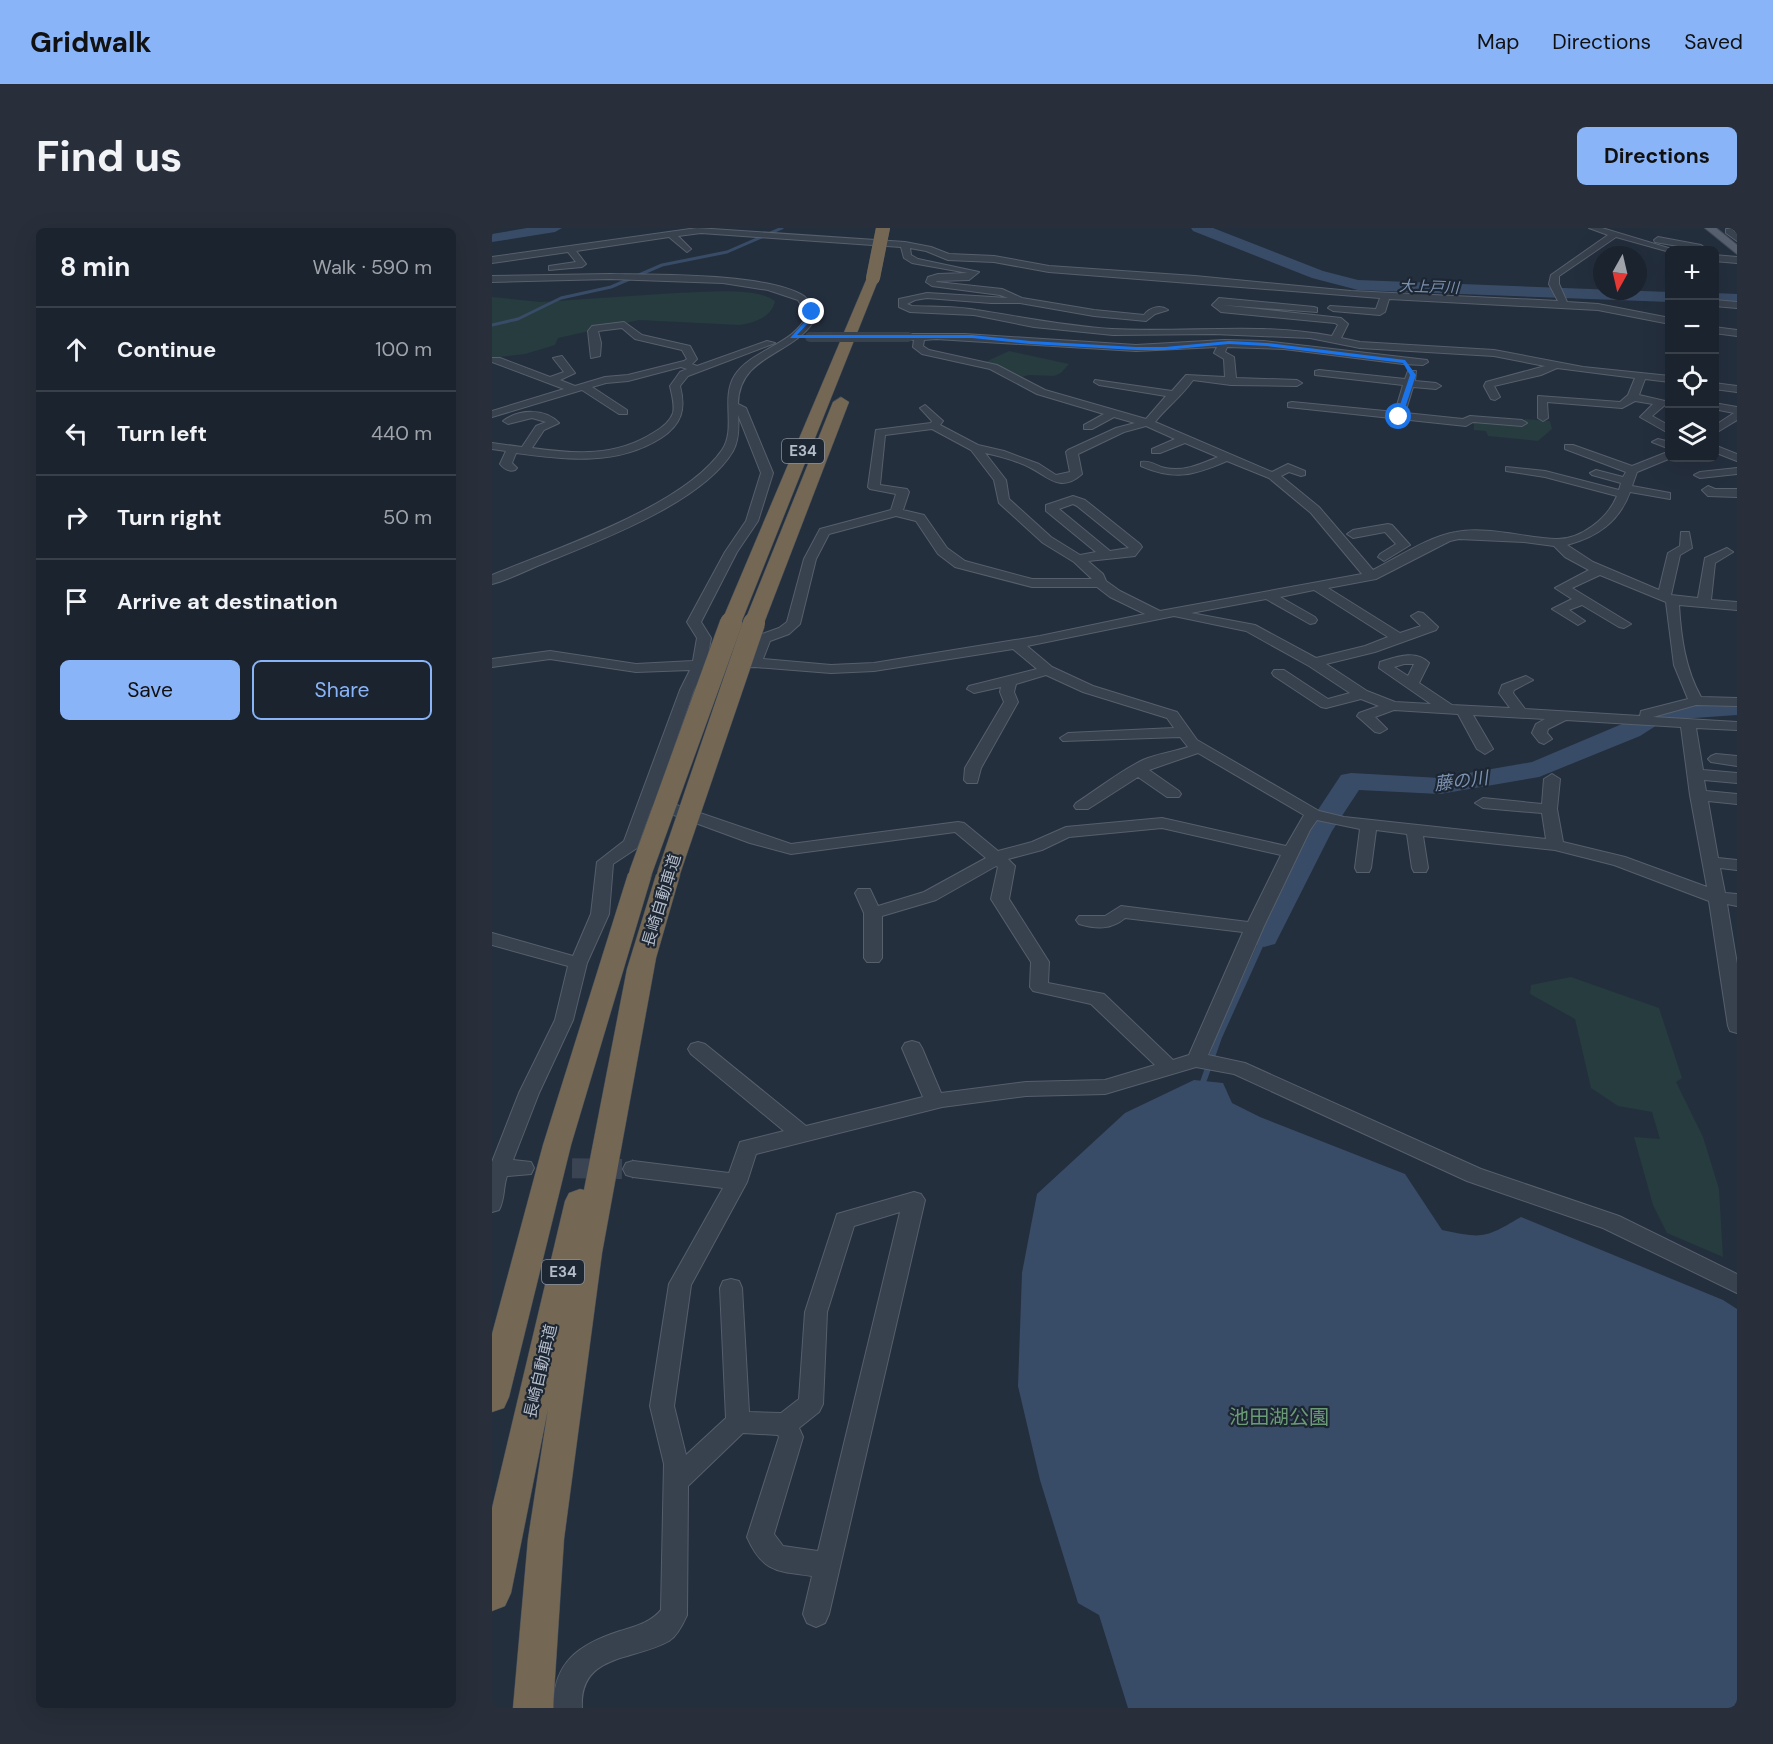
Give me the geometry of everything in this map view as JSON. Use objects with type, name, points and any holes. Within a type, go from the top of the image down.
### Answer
[{"type":"highway","name":"長崎自動車道","points":[[859,358],[880,278],[884,228]]},
{"type":"highway","points":[[892,259],[897,228]]},
{"type":"highway","name":"長崎自動車道","points":[[492,1397],[557,1145],[640,874],[731,623],[880,278]]},
{"type":"highway","name":"長崎自動車道","points":[[492,1593],[566,1258],[609,1083],[644,954],[668,875],[754,623],[847,388]]},
{"type":"highway","points":[[533,1708],[546,1539],[587,1253],[644,954]]},
{"type":"main road","points":[[1710,228],[1737,251]]},
{"type":"street","points":[[1593,228],[1628,239],[1667,246]]},
{"type":"street","points":[[492,260],[702,229],[905,245],[928,249],[948,257],[994,259],[1049,269],[1175,277],[1240,285],[1476,302],[1561,300],[1665,320]]},
{"type":"street","points":[[1729,231],[1737,238]]},
{"type":"street","points":[[670,233],[687,249]]},
{"type":"street","points":[[1561,300],[1554,284],[1555,275],[1562,268],[1614,235]]},
{"type":"street","points":[[798,249],[810,238]]},
{"type":"street","points":[[642,247],[679,242]]},
{"type":"street","points":[[905,245],[907,256],[915,261],[975,272],[989,271]]},
{"type":"street","points":[[504,279],[510,273],[500,263],[506,260],[540,256],[552,268],[582,264],[571,250]]},
{"type":"street","points":[[1719,258],[1737,260]]},
{"type":"street","points":[[975,272],[969,278],[938,277],[931,279],[931,282],[1002,292],[1020,300],[1094,313],[1146,318],[1152,311],[1162,310]]},
{"type":"street","points":[[492,279],[677,277],[764,286],[797,297],[809,306],[812,317],[792,336],[742,372],[734,383],[734,426],[729,448],[714,470],[689,490],[651,511],[492,580]]},
{"type":"street","points":[[1240,285],[1271,296]]},
{"type":"street","points":[[1020,300],[998,303],[917,295],[903,301],[902,304],[910,309],[974,312],[1036,319],[1113,332],[1229,339],[1436,363]]},
{"type":"street","points":[[1333,308],[1380,312],[1386,295]]},
{"type":"street","points":[[1335,340],[1343,324],[1338,321],[1312,314],[1219,301],[1217,305],[1221,309],[1312,314],[1349,308]]},
{"type":"street","points":[[998,303],[1036,319]]},
{"type":"street","points":[[1719,303],[1737,305]]},
{"type":"street","points":[[918,337],[1036,319]]},
{"type":"street","points":[[492,446],[589,457],[623,453],[657,436],[677,418],[681,409],[675,386],[692,359],[686,348],[640,339],[632,335],[624,325],[595,328],[593,331],[595,356]]},
{"type":"street","points":[[1719,330],[1736,332]]},
{"type":"street","points":[[492,414],[578,387],[690,365],[792,336],[972,336],[1030,343],[1165,349],[1186,356],[1229,339],[1314,332],[1335,340],[1360,345],[1494,353],[1556,365],[1665,378]]},
{"type":"street","points":[[918,337],[918,347],[926,352],[993,367],[1023,385],[1145,422],[1272,476],[1315,510],[1374,574]]},
{"type":"street","points":[[1229,339],[1219,353],[1229,357],[1231,382]]},
{"type":"street","points":[[653,354],[647,348],[673,345]]},
{"type":"street","points":[[1098,382],[1173,394],[1179,392],[1190,377],[1186,356]]},
{"type":"street","points":[[550,380],[570,373],[558,358]]},
{"type":"street","points":[[1486,364],[1529,359]]},
{"type":"street","points":[[496,360],[550,380],[578,387],[622,411]]},
{"type":"street","points":[[1401,411],[1413,375],[1405,361]]},
{"type":"street","points":[[1495,397],[1489,387],[1490,384],[1537,373],[1556,365]]},
{"type":"street","points":[[1319,373],[1436,386]]},
{"type":"street","points":[[1543,418],[1542,398],[1589,406],[1622,405],[1633,397],[1641,375]]},
{"type":"street","points":[[1190,377],[1231,382],[1297,383]]},
{"type":"street","points":[[1719,387],[1734,389],[1736,377]]},
{"type":"street","points":[[896,512],[903,492],[874,487],[880,432],[934,426],[975,448],[1000,453],[1035,466],[1054,478],[1066,478],[1076,474],[1072,452],[1120,430],[1149,422],[1173,394]]},
{"type":"street","points":[[1633,397],[1661,403],[1645,417],[1665,428]]},
{"type":"street","points":[[1370,401],[1401,411],[1429,424],[1522,423]]},
{"type":"street","points":[[1058,412],[1076,402]]},
{"type":"street","points":[[1292,405],[1401,411]]},
{"type":"street","points":[[492,1204],[493,1185],[529,1093],[564,1020],[578,963],[600,914],[604,862],[630,843],[687,690],[699,667],[704,638],[694,622],[731,552],[752,521],[767,473],[741,408],[734,407]]},
{"type":"street","points":[[1719,407],[1737,410]]},
{"type":"street","points":[[925,408],[938,421],[934,426]]},
{"type":"street","points":[[1088,426],[1113,413]]},
{"type":"street","points":[[492,426],[530,414],[543,414],[554,423],[540,428],[525,450]]},
{"type":"street","points":[[1719,428],[1737,415]]},
{"type":"street","points":[[1156,451],[1184,439]]},
{"type":"street","points":[[1719,450],[1737,445]]},
{"type":"street","points":[[1569,447],[1626,483]]},
{"type":"street","points":[[975,448],[1000,480],[1002,500],[1047,540],[1078,559],[1098,577],[1100,584]]},
{"type":"street","points":[[511,468],[506,464],[512,449]]},
{"type":"street","points":[[1719,450],[1737,458]]},
{"type":"street","points":[[1145,464],[1162,472],[1188,472],[1227,457]]},
{"type":"street","points":[[492,663],[550,655],[636,668],[755,663],[831,669],[874,667],[1016,644],[1374,574],[1446,538],[1459,536],[1524,538],[1558,543],[1582,537],[1615,511],[1626,483],[1665,457]]},
{"type":"street","points":[[1272,476],[1288,467],[1301,472]]},
{"type":"street","points":[[1510,469],[1626,483]]},
{"type":"street","points":[[1700,475],[1737,471]]},
{"type":"street","points":[[1596,473],[1666,496]]},
{"type":"street","points":[[1708,490],[1712,493],[1737,493]]},
{"type":"street","points":[[1078,559],[1106,554],[1131,553],[1136,547],[1081,503],[1073,500],[1050,508],[1106,554]]},
{"type":"street","points":[[755,663],[764,638],[784,631],[794,624],[810,559],[824,532],[896,512],[920,518],[942,551],[960,564],[1032,583],[1100,584],[1115,594],[1164,614],[1250,628],[1314,663],[1362,694],[1393,706],[1522,716],[1737,726]]},
{"type":"street","points":[[1353,534],[1388,528],[1404,545],[1372,564],[1374,574]]},
{"type":"street","points":[[1685,535],[1686,548],[1674,553],[1668,598],[1673,633],[1685,683],[1696,701]]},
{"type":"street","points":[[1558,543],[1569,554],[1599,570],[1668,598],[1737,606]]},
{"type":"street","points":[[1704,602],[1709,561],[1727,552]]},
{"type":"street","points":[[1599,570],[1562,588],[1624,624]]},
{"type":"street","points":[[1316,586],[1399,638]]},
{"type":"street","points":[[1267,594],[1310,620]]},
{"type":"street","points":[[1578,621],[1559,609],[1583,600]]},
{"type":"street","points":[[1314,663],[1370,649],[1431,627],[1418,615]]},
{"type":"street","points":[[1016,644],[1047,670],[1088,689],[1172,715],[1192,743],[1315,815],[1344,822],[1556,844],[1619,861],[1716,897],[1737,900]]},
{"type":"street","points":[[974,689],[1047,670]]},
{"type":"street","points":[[1279,673],[1326,704],[1362,694]]},
{"type":"street","points":[[1522,716],[1506,693],[1507,688],[1526,680]]},
{"type":"street","points":[[972,780],[973,768],[1011,702],[1007,692],[1010,681]]},
{"type":"street","points":[[1411,685],[1457,711],[1485,749]]},
{"type":"street","points":[[1637,720],[1646,714],[1696,701],[1737,702]]},
{"type":"street","points":[[1380,729],[1364,716],[1393,706]]},
{"type":"street","points":[[1544,739],[1539,733],[1541,727],[1561,717]]},
{"type":"street","points":[[1688,722],[1716,897],[1732,946],[1737,1026]]},
{"type":"street","points":[[1068,738],[1183,732]]},
{"type":"street","points":[[1082,806],[1149,763],[1173,758],[1200,747]]},
{"type":"street","points":[[1716,759],[1737,761]]},
{"type":"street","points":[[1138,769],[1173,794]]},
{"type":"street","points":[[1695,774],[1737,778]]},
{"type":"street","points":[[1552,779],[1549,809],[1556,844]]},
{"type":"street","points":[[1698,795],[1737,799]]},
{"type":"street","points":[[645,799],[756,839],[791,849],[958,827],[995,859],[1007,866],[1000,899],[1040,962],[1040,987],[1097,999],[1169,1067]]},
{"type":"street","points":[[1483,803],[1549,809]]},
{"type":"street","points":[[1207,1063],[1254,928],[1302,829],[1315,815]]},
{"type":"street","points":[[873,913],[930,896],[1010,851],[1036,846],[1066,832],[1162,823],[1290,852]]},
{"type":"street","points":[[1363,868],[1369,825]]},
{"type":"street","points":[[1414,829],[1420,868]]},
{"type":"street","points":[[1710,862],[1737,865]]},
{"type":"street","points":[[864,893],[873,913],[873,958]]},
{"type":"street","points":[[1085,920],[1109,922],[1121,912],[1254,928]]},
{"type":"street","points":[[492,939],[578,963]]},
{"type":"street","points":[[912,1048],[935,1102]]},
{"type":"street","points":[[698,1049],[803,1135]]},
{"type":"street","points":[[568,1708],[567,1689],[582,1663],[612,1647],[661,1631],[674,1616],[676,1464],[662,1406],[680,1284],[736,1182],[747,1148],[935,1102],[1026,1089],[1105,1087],[1169,1067],[1207,1063],[1238,1068],[1474,1175],[1611,1222],[1737,1284]]},
{"type":"street","points":[[500,1168],[524,1168]]},
{"type":"street","points":[[633,1169],[736,1182]]},
{"type":"street","points":[[676,1481],[738,1422],[785,1424],[811,1404],[816,1312],[845,1220],[914,1200],[816,1614]]},
{"type":"street","points":[[731,1288],[738,1422]]},
{"type":"street","points":[[785,1424],[791,1437],[760,1536],[776,1558],[827,1565]]},
{"type":"green space","points":[[676,293],[755,293],[775,301],[766,315],[745,324],[639,320],[558,338],[555,345],[525,354],[492,358],[492,297],[541,302]]},
{"type":"green space","points":[[1009,351],[1069,364],[1061,373],[1054,376],[1029,375],[1018,378],[983,363]]},
{"type":"green space","points":[[1525,419],[1550,421],[1552,429],[1538,441],[1488,436],[1486,431],[1474,430],[1474,421],[1524,424]]},
{"type":"green space","points":[[1571,977],[1659,1008],[1682,1078],[1676,1082],[1703,1137],[1719,1189],[1723,1257],[1667,1233],[1653,1205],[1634,1137],[1660,1139],[1652,1112],[1618,1106],[1591,1088],[1575,1019],[1530,994],[1531,985]]},
{"type":"water","name":"池田湖公園","points":[[1194,1080],[1223,1083],[1232,1103],[1260,1117],[1405,1174],[1442,1230],[1467,1235],[1484,1235],[1521,1217],[1723,1300],[1737,1309],[1737,1708],[1128,1708],[1099,1615],[1078,1603],[1040,1480],[1018,1386],[1022,1273],[1037,1194],[1125,1113]]},
{"type":"waterway","name":"大上戸川","points":[[492,238],[555,228]]},
{"type":"waterway","points":[[492,325],[518,319],[561,298],[611,287],[662,265],[727,252],[782,228]]},
{"type":"waterway","name":"大上戸川","points":[[1198,228],[1317,275],[1358,285],[1665,297]]},
{"type":"waterway","name":"大上戸川","points":[[1719,298],[1737,299]]},
{"type":"waterway","name":"藤の川","points":[[1264,937],[1318,831],[1351,781],[1440,786],[1539,769],[1631,730],[1656,715],[1668,712],[1737,707]]},
{"type":"waterway","points":[[1201,1088],[1219,1037],[1264,937]]},
{"type":"tunnel","points":[[542,1168],[633,1169]]},
{"type":"route","points":[[812,312],[812,317],[802,329],[792,336],[972,336],[1030,343],[1165,349],[1229,342],[1267,344],[1405,361],[1413,375],[1399,417]]}]
